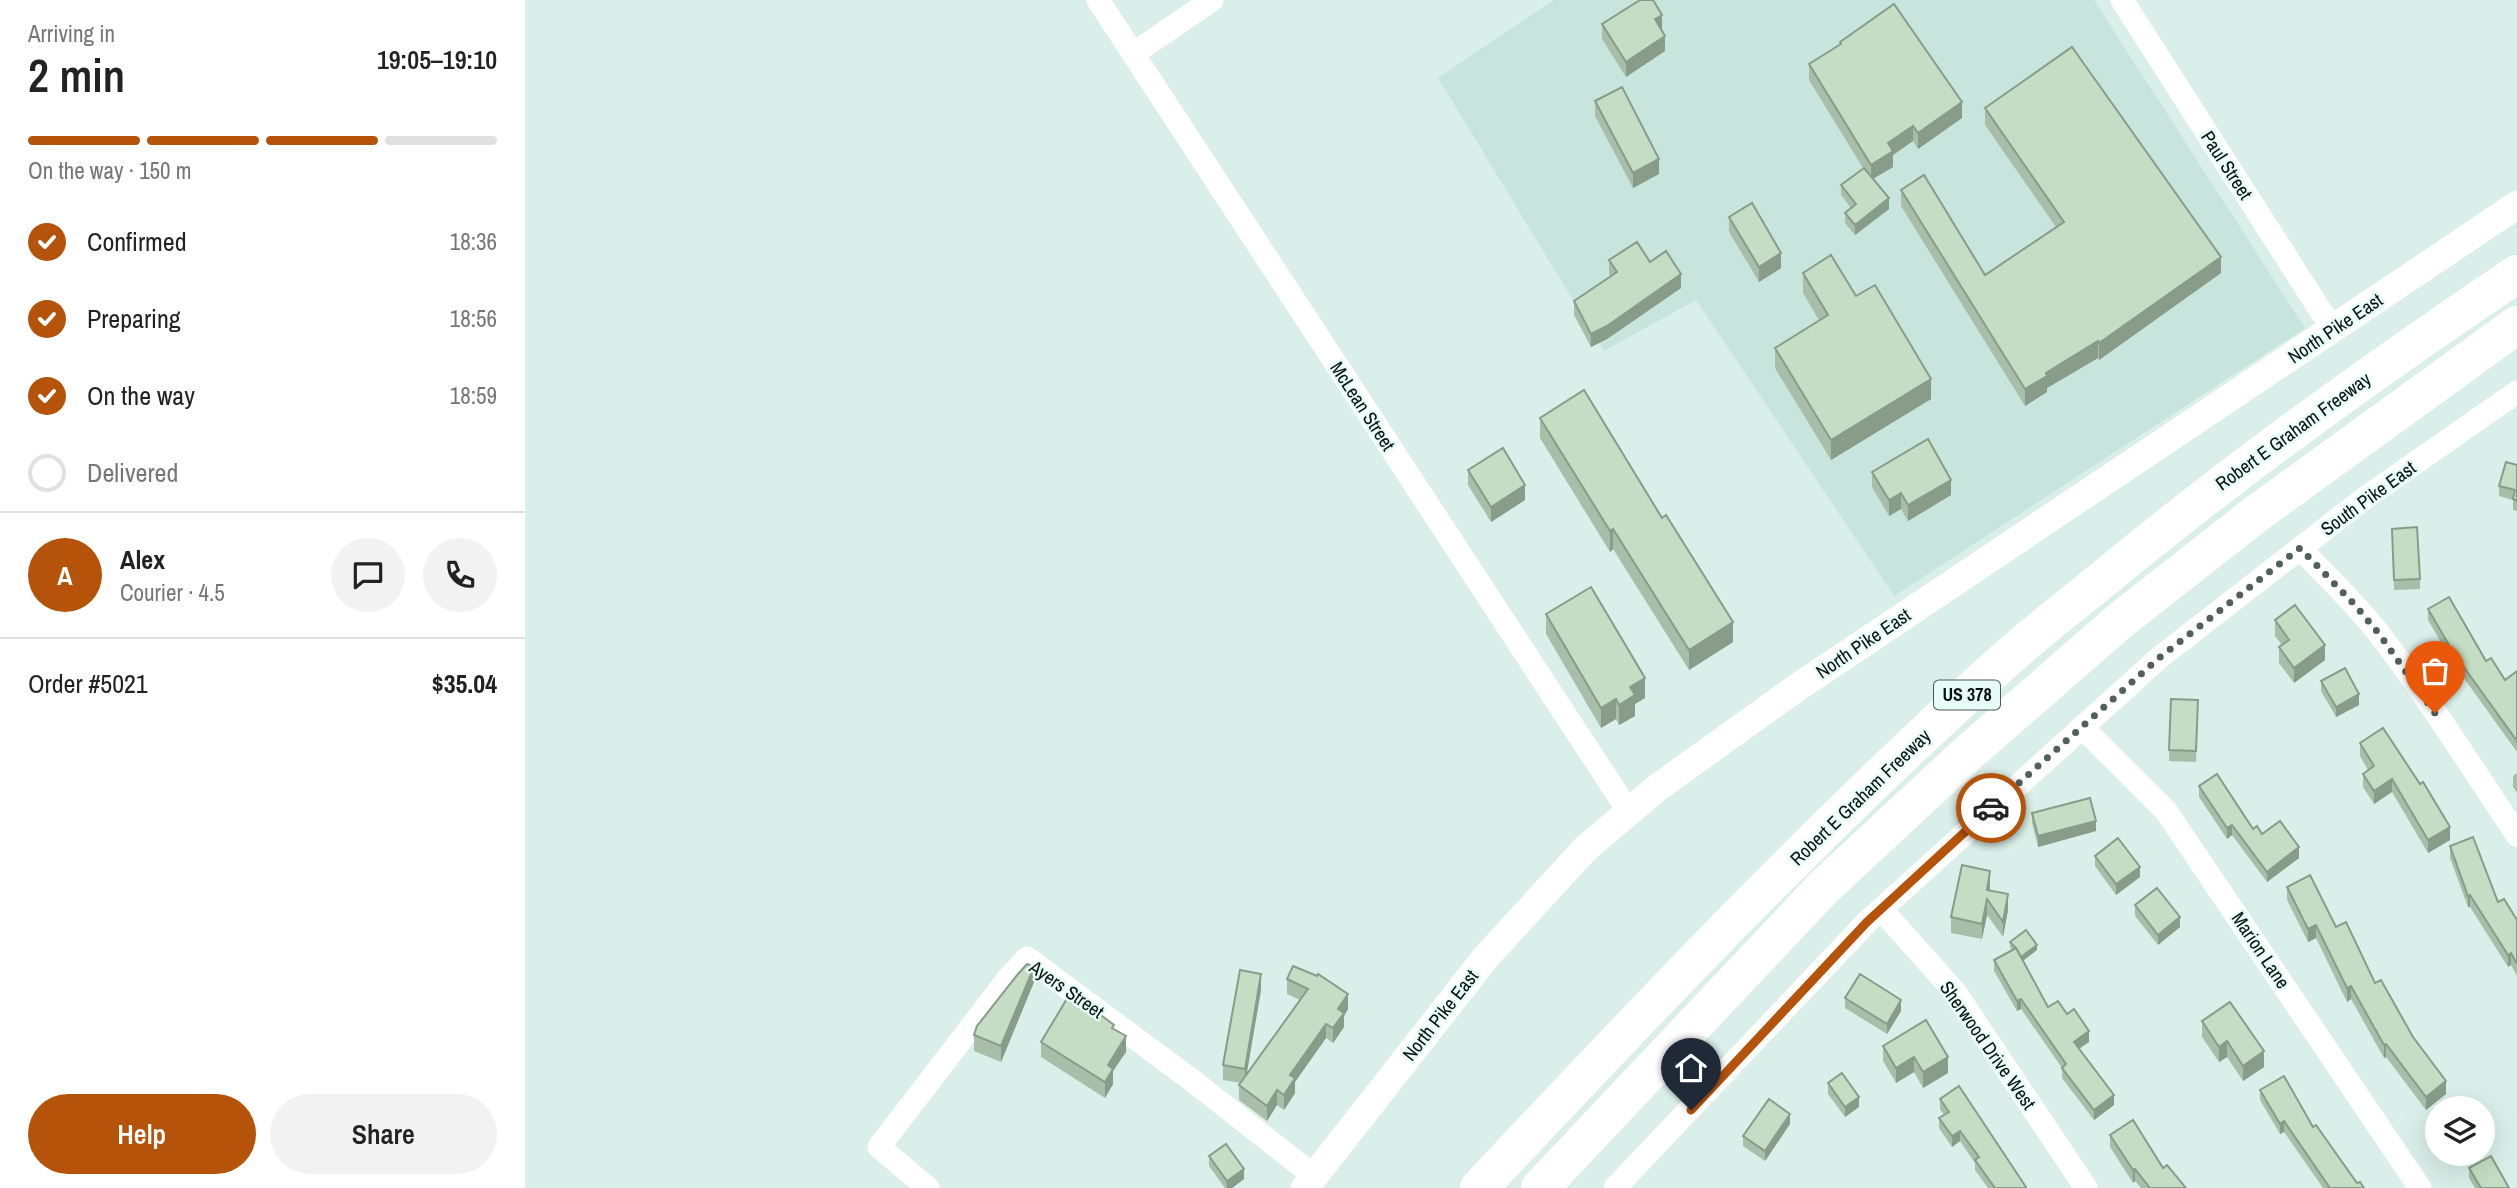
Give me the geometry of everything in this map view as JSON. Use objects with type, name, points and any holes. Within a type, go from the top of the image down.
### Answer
[{"type":"highway","name":"Robert E Graham Freeway","points":[[1479,1188],[1697,956],[1874,781],[2007,658],[2174,520],[2261,453],[2437,327],[2517,274]]},
{"type":"highway","name":"Robert E Graham Freeway","points":[[1540,1188],[1823,888],[1967,754],[2123,619],[2235,530],[2517,325]]},
{"type":"street","name":"McLean Street","points":[[1098,0],[1629,812]]},
{"type":"street","points":[[1133,54],[1212,0]]},
{"type":"street","name":"Paul Street","points":[[2122,0],[2322,313],[2335,328]]},
{"type":"street","name":"North Pike East","points":[[1310,1182],[1486,957],[1585,849],[1657,788],[1795,689],[2517,205]]},
{"type":"street","name":"South Pike East","points":[[1615,1188],[1881,909],[2159,658],[2365,498],[2517,392]]},
{"type":"street","points":[[2300,548],[2380,635],[2517,835]]},
{"type":"street","name":"Marion Lane","points":[[2082,726],[2166,811],[2420,1188]]},
{"type":"street","name":"Sherwood Drive West","points":[[1881,909],[1955,992],[2086,1188]]},
{"type":"street","name":"Ayers Street","points":[[928,1188],[879,1147],[1027,958],[1193,1081],[1310,1182]]},
{"type":"shaded area","points":[[1554,0],[2094,0],[2305,328],[1894,596],[1696,300],[1604,351],[1438,78]]},
{"type":"building","points":[[1640,0],[1653,0],[1662,15],[1655,19],[1665,36],[1626,62],[1602,24]]},
{"type":"building","points":[[1894,4],[1962,102],[1918,133],[1913,126],[1888,143],[1893,151],[1871,165],[1809,64],[1841,44],[1840,42]]},
{"type":"building","points":[[2072,47],[2221,257],[2099,343],[2098,341],[2046,373],[2047,376],[2025,389],[1901,190],[1924,175],[1985,275],[2064,222],[1985,108]]},
{"type":"building","points":[[1622,87],[1659,159],[1633,173],[1595,101]]},
{"type":"building","points":[[1864,168],[1889,198],[1855,225],[1845,213],[1856,204],[1841,185]]},
{"type":"building","points":[[1752,203],[1781,253],[1759,267],[1729,217]]},
{"type":"building","points":[[1637,242],[1650,262],[1666,251],[1681,274],[1607,326],[1591,334],[1574,301],[1617,272],[1609,260]]},
{"type":"building","points":[[1831,255],[1856,296],[1875,285],[1931,379],[1831,440],[1775,348],[1828,315],[1803,273]]},
{"type":"building","points":[[1584,390],[1662,518],[1666,515],[1733,622],[1689,650],[1613,529],[1610,531],[1540,418]]},
{"type":"building","points":[[1928,439],[1951,480],[1908,505],[1901,493],[1889,500],[1872,472]]},
{"type":"building","points":[[1503,448],[1525,485],[1491,507],[1468,470]]},
{"type":"building","points":[[2506,462],[2517,465],[2517,501],[2513,499],[2515,490],[2499,486]]},
{"type":"building","points":[[2417,527],[2420,579],[2394,580],[2392,529]]},
{"type":"building","points":[[1591,587],[1645,678],[1630,687],[1635,695],[1619,705],[1616,699],[1601,708],[1546,614]]},
{"type":"building","points":[[2449,597],[2486,661],[2491,658],[2505,680],[2517,671],[2517,741],[2453,652],[2428,609]]},
{"type":"building","points":[[2295,605],[2325,645],[2294,668],[2279,647],[2289,640],[2275,620]]},
{"type":"building","points":[[2345,668],[2359,694],[2336,707],[2321,681]]},
{"type":"building","points":[[2171,699],[2198,700],[2196,751],[2169,750]]},
{"type":"building","points":[[2383,728],[2420,784],[2423,782],[2450,827],[2428,840],[2392,779],[2374,791],[2363,774],[2374,766],[2360,743]]},
{"type":"building","points":[[2217,774],[2253,829],[2257,826],[2262,834],[2280,821],[2299,847],[2267,872],[2232,825],[2227,828],[2199,786]]},
{"type":"building","points":[[2090,798],[2096,821],[2038,836],[2032,813]]},
{"type":"building","points":[[2473,837],[2498,902],[2504,899],[2517,920],[2517,964],[2511,953],[2508,955],[2470,895],[2468,896],[2450,846]]},
{"type":"building","points":[[2118,838],[2140,867],[2116,884],[2095,856]]},
{"type":"building","points":[[1962,865],[1990,871],[1987,890],[2008,894],[2003,922],[1987,899],[1982,924],[1951,917]]},
{"type":"building","points":[[2310,875],[2336,927],[2346,922],[2375,983],[2381,980],[2413,1037],[2446,1081],[2427,1096],[2386,1044],[2384,1045],[2351,986],[2347,988],[2316,925],[2308,929],[2287,887]]},
{"type":"building","points":[[2157,888],[2180,917],[2158,935],[2135,905]]},
{"type":"building","points":[[2026,930],[2037,945],[2021,957],[2010,942]]},
{"type":"building","points":[[2016,948],[2048,1007],[2058,1001],[2067,1014],[2074,1009],[2089,1031],[2074,1042],[2114,1095],[2094,1110],[2062,1068],[2066,1064],[2021,999],[2017,1001],[1994,960]]},
{"type":"building","points":[[1027,964],[1034,967],[1001,1046],[974,1035],[977,1026]]},
{"type":"building","points":[[1293,966],[1317,976],[1318,974],[1348,994],[1338,1009],[1344,1013],[1333,1028],[1326,1024],[1290,1075],[1295,1078],[1284,1095],[1277,1090],[1267,1106],[1239,1085],[1308,989],[1287,979]]},
{"type":"building","points":[[1240,970],[1261,974],[1245,1069],[1223,1065]]},
{"type":"building","points":[[1860,974],[1901,1000],[1887,1024],[1845,998]]},
{"type":"building","points":[[1068,997],[1093,1013],[1094,1010],[1114,1025],[1112,1028],[1126,1036],[1108,1065],[1113,1069],[1105,1082],[1041,1042]]},
{"type":"building","points":[[2230,1002],[2264,1051],[2243,1066],[2227,1041],[2219,1047],[2202,1021]]},
{"type":"building","points":[[1926,1020],[1948,1057],[1923,1072],[1914,1057],[1896,1068],[1883,1046]]},
{"type":"building","points":[[1842,1073],[1859,1097],[1845,1107],[1828,1083]]},
{"type":"building","points":[[2284,1076],[2313,1127],[2316,1125],[2357,1183],[2360,1182],[2364,1188],[2330,1188],[2284,1121],[2280,1124],[2260,1090]]},
{"type":"building","points":[[1959,1086],[2026,1187],[1995,1188],[1975,1160],[1979,1157],[1960,1131],[1952,1136],[1939,1118],[1949,1112],[1940,1099]]},
{"type":"building","points":[[1769,1099],[1790,1114],[1765,1151],[1743,1136]]},
{"type":"building","points":[[2133,1120],[2163,1168],[2167,1165],[2186,1188],[2150,1188],[2135,1169],[2133,1170],[2110,1135]]},
{"type":"building","points":[[1226,1144],[1244,1169],[1227,1181],[1209,1156]]},
{"type":"building","points":[[2495,1163],[2509,1188],[2481,1188],[2469,1168],[2495,1166]]},
{"type":"way so far","points":[[1991,808],[2159,658],[2300,548],[2380,635],[2435,713]]},
{"type":"route","points":[[1691,1110],[1867,922],[1991,808]]}]
